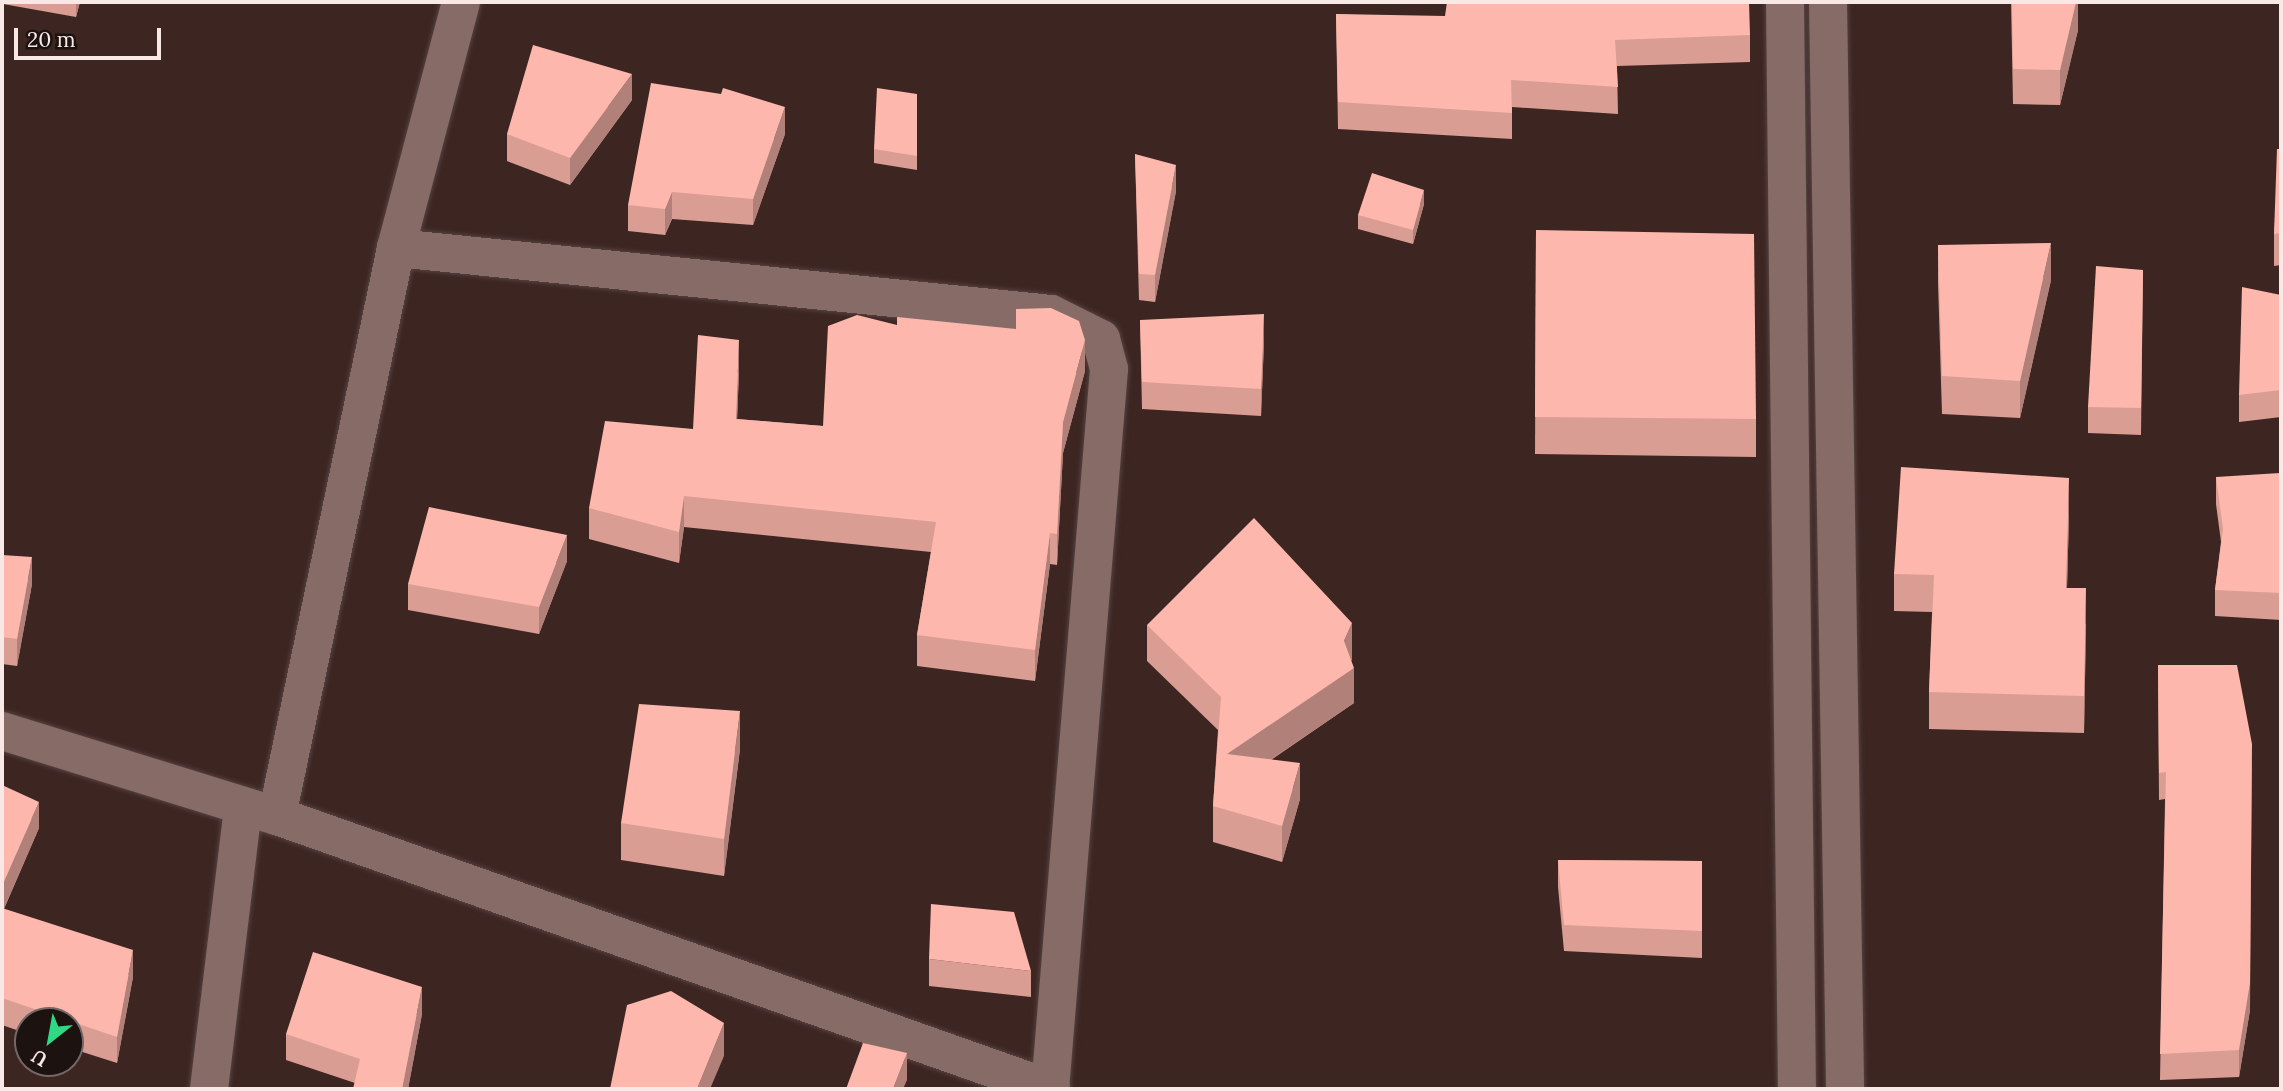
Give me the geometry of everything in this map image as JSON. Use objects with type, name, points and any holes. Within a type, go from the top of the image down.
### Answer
[{"type":"street","points":[[209,1089],[260,812],[396,248],[461,2]]},
{"type":"street","points":[[1784,2],[1797,1089]]},
{"type":"street","points":[[1828,2],[1845,1089]]},
{"type":"street","points":[[2,731],[260,812],[1050,1089],[1109,369],[1101,339],[1051,314],[396,248]]},
{"type":"building","points":[[1447,2],[1749,2],[1750,35],[1615,40],[1618,87],[1511,80],[1512,113],[1338,102],[1336,14],[1445,16]]},
{"type":"building","points":[[2012,2],[2076,2],[2060,70],[2013,69]]},
{"type":"building","points":[[533,45],[632,74],[570,158],[507,134]]},
{"type":"building","points":[[651,83],[721,94],[723,88],[785,107],[753,199],[672,192],[665,209],[628,205]]},
{"type":"building","points":[[877,88],[917,94],[917,156],[874,149]]},
{"type":"building","points":[[2277,149],[2281,149],[2281,233],[2274,234]]},
{"type":"building","points":[[1135,154],[1176,165],[1155,275],[1139,274]]},
{"type":"building","points":[[1372,173],[1424,190],[1413,230],[1358,215]]},
{"type":"building","points":[[1536,230],[1754,234],[1756,419],[1535,417]]},
{"type":"building","points":[[2051,243],[2020,381],[1942,376],[1938,245]]},
{"type":"building","points":[[2096,266],[2143,270],[2141,408],[2088,407]]},
{"type":"building","points":[[2242,287],[2281,295],[2281,390],[2239,395]]},
{"type":"building","points":[[1051,308],[1079,321],[1085,340],[1063,422],[1057,534],[1050,533],[1035,650],[917,635],[936,522],[684,496],[679,532],[589,508],[605,421],[693,429],[698,335],[739,340],[736,419],[823,426],[828,326],[857,315],[897,325],[897,317],[1016,329],[1016,309]]},
{"type":"building","points":[[1264,314],[1261,389],[1142,382],[1140,320]]},
{"type":"building","points":[[1901,467],[2069,478],[2066,588],[2086,588],[2084,696],[1929,692],[1934,575],[1894,574]]},
{"type":"building","points":[[2280,473],[2281,593],[2215,590],[2223,529],[2216,477]]},
{"type":"building","points":[[429,507],[567,535],[539,607],[408,584]]},
{"type":"building","points":[[1254,518],[1352,623],[1344,641],[1354,668],[1227,754],[1300,763],[1282,826],[1213,806],[1221,697],[1147,625]]},
{"type":"building","points":[[2,555],[32,557],[17,639],[2,637]]},
{"type":"building","points":[[2158,665],[2237,665],[2252,744],[2250,983],[2239,1050],[2160,1054],[2166,772],[2159,773]]},
{"type":"building","points":[[639,704],[740,711],[724,839],[621,823]]},
{"type":"building","points":[[2,785],[39,802],[2,886]]},
{"type":"building","points":[[1558,860],[1702,861],[1702,931],[1564,925]]},
{"type":"building","points":[[931,904],[1014,912],[1031,971],[929,959]]},
{"type":"building","points":[[2,908],[133,950],[117,1037],[84,1026],[84,1007],[29,1007],[2,998]]},
{"type":"building","points":[[313,952],[422,987],[402,1089],[353,1089],[360,1059],[286,1034]]},
{"type":"building","points":[[671,991],[724,1023],[697,1089],[610,1089],[627,1005]]},
{"type":"building","points":[[863,1043],[907,1053],[893,1089],[846,1089]]}]
